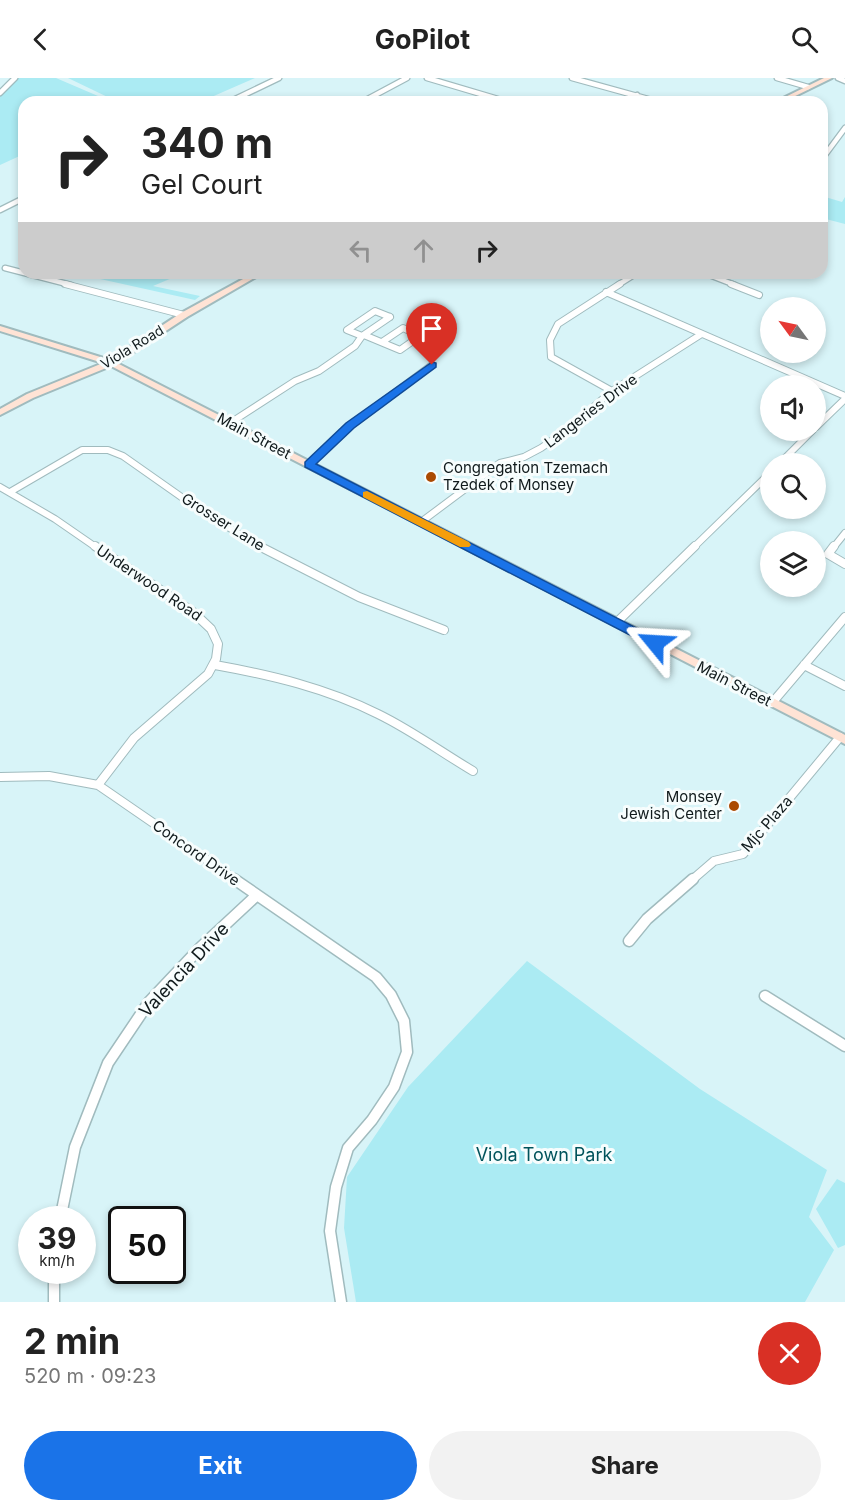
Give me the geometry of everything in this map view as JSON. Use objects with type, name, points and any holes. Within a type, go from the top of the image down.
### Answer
[{"type":"main road","points":[[790,96],[829,78]]},
{"type":"main road","name":"Viola Road","points":[[0,412],[30,396],[111,363],[184,315],[248,279]]},
{"type":"main road","name":"Main Street","points":[[0,328],[111,363],[843,739]]},
{"type":"street","points":[[0,93],[15,78]]},
{"type":"street","points":[[242,96],[279,78]]},
{"type":"street","points":[[373,96],[406,78]]},
{"type":"street","points":[[427,78],[487,96]]},
{"type":"street","points":[[572,78],[641,96]]},
{"type":"street","points":[[777,78],[808,87]]},
{"type":"street","points":[[838,78],[845,81]]},
{"type":"street","points":[[828,149],[845,128]]},
{"type":"street","points":[[0,210],[18,201]]},
{"type":"street","points":[[5,268],[18,271]]},
{"type":"street","points":[[47,279],[184,315]]},
{"type":"street","points":[[612,391],[551,357],[550,340],[558,324],[627,279]]},
{"type":"street","points":[[719,279],[759,295]]},
{"type":"street","points":[[606,292],[845,397],[826,417]]},
{"type":"street","points":[[230,423],[295,381],[319,371],[354,346],[363,335],[390,317],[375,311],[347,330],[363,335],[382,342],[400,350],[420,336],[403,328],[382,342]]},
{"type":"street","name":"Langeries Drive","points":[[421,522],[500,463],[524,457],[541,448],[564,432],[612,391],[700,335]]},
{"type":"street","points":[[309,465],[350,426],[432,365]]},
{"type":"street","points":[[790,453],[802,441]]},
{"type":"street","name":"Grosser Lane","points":[[10,492],[82,450],[110,449],[199,509],[322,580],[412,620],[444,630]]},
{"type":"street","points":[[616,623],[760,482]]},
{"type":"street","name":"Underwood Road","points":[[0,486],[55,519],[207,622],[216,632],[220,645],[215,665]]},
{"type":"street","points":[[845,533],[828,554],[845,564]]},
{"type":"street","points":[[772,703],[845,617]]},
{"type":"street","points":[[98,785],[120,752],[149,724],[201,682],[215,665],[274,675],[314,687],[368,708],[473,771]]},
{"type":"street","points":[[804,666],[845,686]]},
{"type":"street","name":"Mjc Plaza","points":[[629,941],[647,919],[714,861],[743,854],[843,739]]},
{"type":"street","name":"Concord Drive","points":[[0,777],[37,775],[70,777],[98,785],[376,977],[391,995],[404,1021],[407,1052],[394,1087],[372,1120],[348,1148],[336,1186],[330,1231],[341,1302]]},
{"type":"street","name":"Valencia Drive","points":[[63,1206],[75,1147],[108,1063],[149,1002],[200,948],[257,894]]},
{"type":"street","points":[[765,996],[845,1046]]},
{"type":"street","points":[[54,1284],[54,1302]]},
{"type":"green space","points":[[15,78],[56,78],[98,96],[18,96],[18,157],[0,165],[0,93]]},
{"type":"green space","points":[[68,78],[255,78],[214,96],[106,96]]},
{"type":"green space","points":[[845,197],[845,224],[828,220],[828,198],[842,202]]},
{"type":"green space","points":[[100,279],[170,279],[153,286],[200,296],[195,300]]},
{"type":"green space","name":"Viola Town Park","points":[[527,961],[700,1089],[827,1170],[809,1217],[834,1250],[805,1302],[356,1302],[344,1228],[347,1177],[408,1087]]},
{"type":"green space","points":[[837,1179],[845,1183],[845,1245],[838,1248],[816,1209]]},
{"type":"slow traffic","points":[[367,495],[465,545]]},
{"type":"place","name":"Congregation Tzemach Tzedek of Monsey","points":[[431,477]]},
{"type":"place","name":"Monsey Jewish Center","points":[[734,806]]},
{"type":"route","points":[[432,365],[350,426],[309,465],[655,643]]}]
